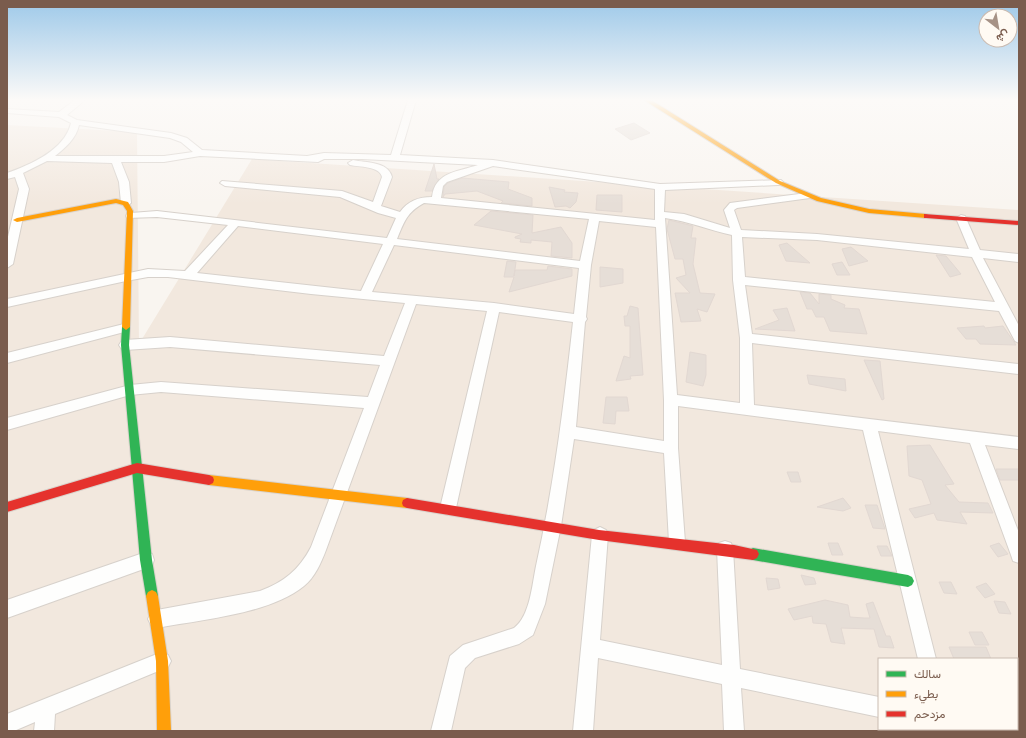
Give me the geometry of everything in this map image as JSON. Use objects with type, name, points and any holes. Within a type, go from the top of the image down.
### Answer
[{"type":"street","points":[[7,176],[18,173],[44,158],[73,134]]},
{"type":"street","points":[[160,134],[184,140],[200,153]]},
{"type":"street","points":[[395,158],[402,134]]},
{"type":"street","points":[[702,134],[778,182],[807,196],[858,210],[1019,224]]},
{"type":"street","points":[[44,158],[116,160],[170,158],[200,153],[309,158],[368,165],[383,169],[387,177],[376,207]]},
{"type":"street","points":[[309,158],[328,156],[493,163],[660,187],[778,182]]},
{"type":"street","points":[[116,160],[124,182],[126,203],[129,207],[131,216],[126,276],[124,328],[125,345],[146,560],[162,661],[164,731]]},
{"type":"street","points":[[436,200],[439,185],[443,180],[475,171],[493,163]]},
{"type":"street","points":[[7,264],[24,189],[18,173]]},
{"type":"street","points":[[224,184],[342,194],[376,207],[382,211],[402,216]]},
{"type":"street","points":[[660,187],[660,219],[671,400],[671,448],[677,542]]},
{"type":"street","points":[[746,409],[746,338],[739,280],[737,233],[729,210],[734,206],[807,196]]},
{"type":"street","points":[[365,295],[402,216],[409,207],[416,202],[436,200],[595,218],[660,219],[684,217],[712,227],[737,233],[817,237],[1019,258]]},
{"type":"street","points":[[17,220],[111,202],[126,203]]},
{"type":"street","points":[[131,216],[167,214],[234,224],[392,240],[585,265]]},
{"type":"street","points":[[441,731],[457,663],[469,651],[513,638],[527,629],[542,582],[553,526],[568,432],[581,319],[585,265],[595,218]]},
{"type":"street","points":[[961,218],[976,254],[1019,338]]},
{"type":"street","points":[[189,274],[234,224]]},
{"type":"street","points":[[7,303],[126,276],[158,272],[189,274],[261,284],[365,295],[494,307],[581,319]]},
{"type":"street","points":[[739,280],[1003,307]]},
{"type":"street","points":[[156,619],[260,600],[280,592],[298,580],[309,568],[318,550],[336,496],[389,362],[412,299]]},
{"type":"street","points":[[448,508],[494,307]]},
{"type":"street","points":[[7,358],[124,328]]},
{"type":"street","points":[[746,338],[1019,369]]},
{"type":"street","points":[[125,345],[170,342],[389,362]]},
{"type":"street","points":[[7,424],[130,390],[178,387],[373,403]]},
{"type":"street","points":[[671,400],[869,424],[976,439],[1019,443]]},
{"type":"street","points":[[869,424],[927,658]]},
{"type":"street","points":[[568,432],[671,448]]},
{"type":"street","points":[[976,439],[1019,555]]},
{"type":"street","points":[[7,507],[137,468],[225,483],[448,508],[600,535],[677,542],[725,549],[908,581]]},
{"type":"street","points":[[584,731],[589,647],[600,535]]},
{"type":"street","points":[[725,549],[734,731]]},
{"type":"street","points":[[7,610],[146,560]]},
{"type":"street","points":[[589,647],[731,675],[878,707]]},
{"type":"street","points":[[7,724],[46,710],[162,661]]},
{"type":"street","points":[[44,731],[46,710]]},
{"type":"shaded area","points":[[7,134],[137,134],[139,344],[252,159],[1019,210],[1019,731],[7,731]]},
{"type":"building","points":[[623,134],[646,134],[631,140]]},
{"type":"building","points":[[434,164],[437,179],[439,179],[432,191],[425,191]]},
{"type":"building","points":[[462,178],[509,182],[508,189],[532,198],[532,206],[501,203],[503,201],[477,191],[445,194],[443,197],[444,187],[448,183]]},
{"type":"building","points":[[549,187],[565,190],[564,192],[578,193],[576,202],[570,208],[566,206],[555,207]]},
{"type":"building","points":[[597,195],[622,195],[622,212],[596,210]]},
{"type":"building","points":[[491,211],[533,215],[532,233],[561,227],[572,243],[572,258],[551,256],[552,242],[531,240],[531,243],[520,242],[521,239],[515,237],[522,234],[474,225]]},
{"type":"building","points":[[669,220],[693,226],[691,238],[696,238],[693,264],[700,293],[715,294],[707,312],[697,309],[701,321],[681,322],[675,293],[690,293],[676,278],[686,275],[683,259],[675,259],[667,229]]},
{"type":"building","points":[[787,243],[810,263],[786,261],[779,245]]},
{"type":"building","points":[[851,247],[868,261],[849,266],[842,249]]},
{"type":"building","points":[[936,255],[946,256],[961,274],[950,277]]},
{"type":"building","points":[[507,261],[516,262],[514,276],[515,270],[547,270],[548,266],[572,269],[572,276],[509,292],[514,277],[504,277]]},
{"type":"building","points":[[842,262],[850,275],[837,275],[832,264]]},
{"type":"building","points":[[600,267],[623,269],[623,283],[600,287]]},
{"type":"building","points":[[800,292],[810,293],[819,304],[819,294],[831,295],[831,299],[845,305],[844,308],[859,309],[867,334],[830,331],[824,317],[816,317],[812,309],[807,309]]},
{"type":"building","points":[[630,306],[638,308],[643,375],[630,376],[631,379],[616,381],[624,356],[630,358],[630,326],[625,326],[624,316],[627,316]]},
{"type":"building","points":[[787,308],[795,331],[755,329],[779,320],[773,310]]},
{"type":"building","points":[[984,326],[985,328],[1003,326],[1016,345],[980,344],[976,339],[966,339],[957,328]]},
{"type":"building","points":[[690,352],[706,355],[706,375],[703,386],[686,382]]},
{"type":"building","points":[[864,360],[880,361],[884,399],[882,400]]},
{"type":"building","points":[[807,375],[845,379],[846,391],[809,384]]},
{"type":"building","points":[[606,397],[627,397],[629,411],[616,411],[615,424],[603,423]]},
{"type":"building","points":[[930,445],[954,484],[945,485],[959,502],[988,503],[993,513],[960,512],[967,524],[937,520],[934,513],[915,518],[909,509],[931,504],[922,480],[909,476],[907,446]]},
{"type":"building","points":[[996,469],[1019,469],[1019,480],[1000,480]]},
{"type":"building","points":[[787,472],[798,472],[801,482],[791,482]]},
{"type":"building","points":[[843,498],[851,508],[843,511],[817,507]]},
{"type":"building","points":[[865,505],[877,505],[885,529],[873,528]]},
{"type":"building","points":[[828,543],[838,543],[843,555],[832,555]]},
{"type":"building","points":[[999,543],[1008,554],[998,557],[990,546]]},
{"type":"building","points":[[877,546],[887,546],[892,556],[881,556]]},
{"type":"building","points":[[801,575],[814,578],[816,584],[805,585]]},
{"type":"building","points":[[766,578],[778,579],[780,588],[768,590]]},
{"type":"building","points":[[939,582],[951,582],[957,594],[944,593]]},
{"type":"building","points":[[986,583],[995,594],[985,598],[976,587]]},
{"type":"building","points":[[825,600],[848,605],[850,617],[864,618],[870,618],[866,604],[873,602],[886,636],[890,636],[894,648],[879,647],[874,629],[841,628],[845,644],[831,642],[826,624],[813,623],[812,616],[794,620],[788,609]]},
{"type":"building","points":[[994,601],[1005,602],[1011,614],[999,613]]},
{"type":"building","points":[[969,632],[982,632],[989,645],[975,645]]},
{"type":"building","points":[[949,647],[986,647],[991,658],[954,658]]},
{"type":"traffic: fast","points":[[126,327],[125,345],[146,560],[152,596]]},
{"type":"traffic: fast","points":[[753,554],[908,581]]},
{"type":"traffic: slow","points":[[702,134],[778,182],[819,200],[869,211],[926,216]]},
{"type":"traffic: slow","points":[[17,220],[116,201],[126,203],[130,211],[126,327]]},
{"type":"traffic: slow","points":[[209,480],[407,503]]},
{"type":"traffic: slow","points":[[152,596],[162,661],[164,731]]},
{"type":"traffic: jam","points":[[926,216],[1019,223]]},
{"type":"traffic: jam","points":[[7,507],[137,468],[209,480]]},
{"type":"traffic: jam","points":[[407,503],[599,535],[715,548],[753,554]]}]
